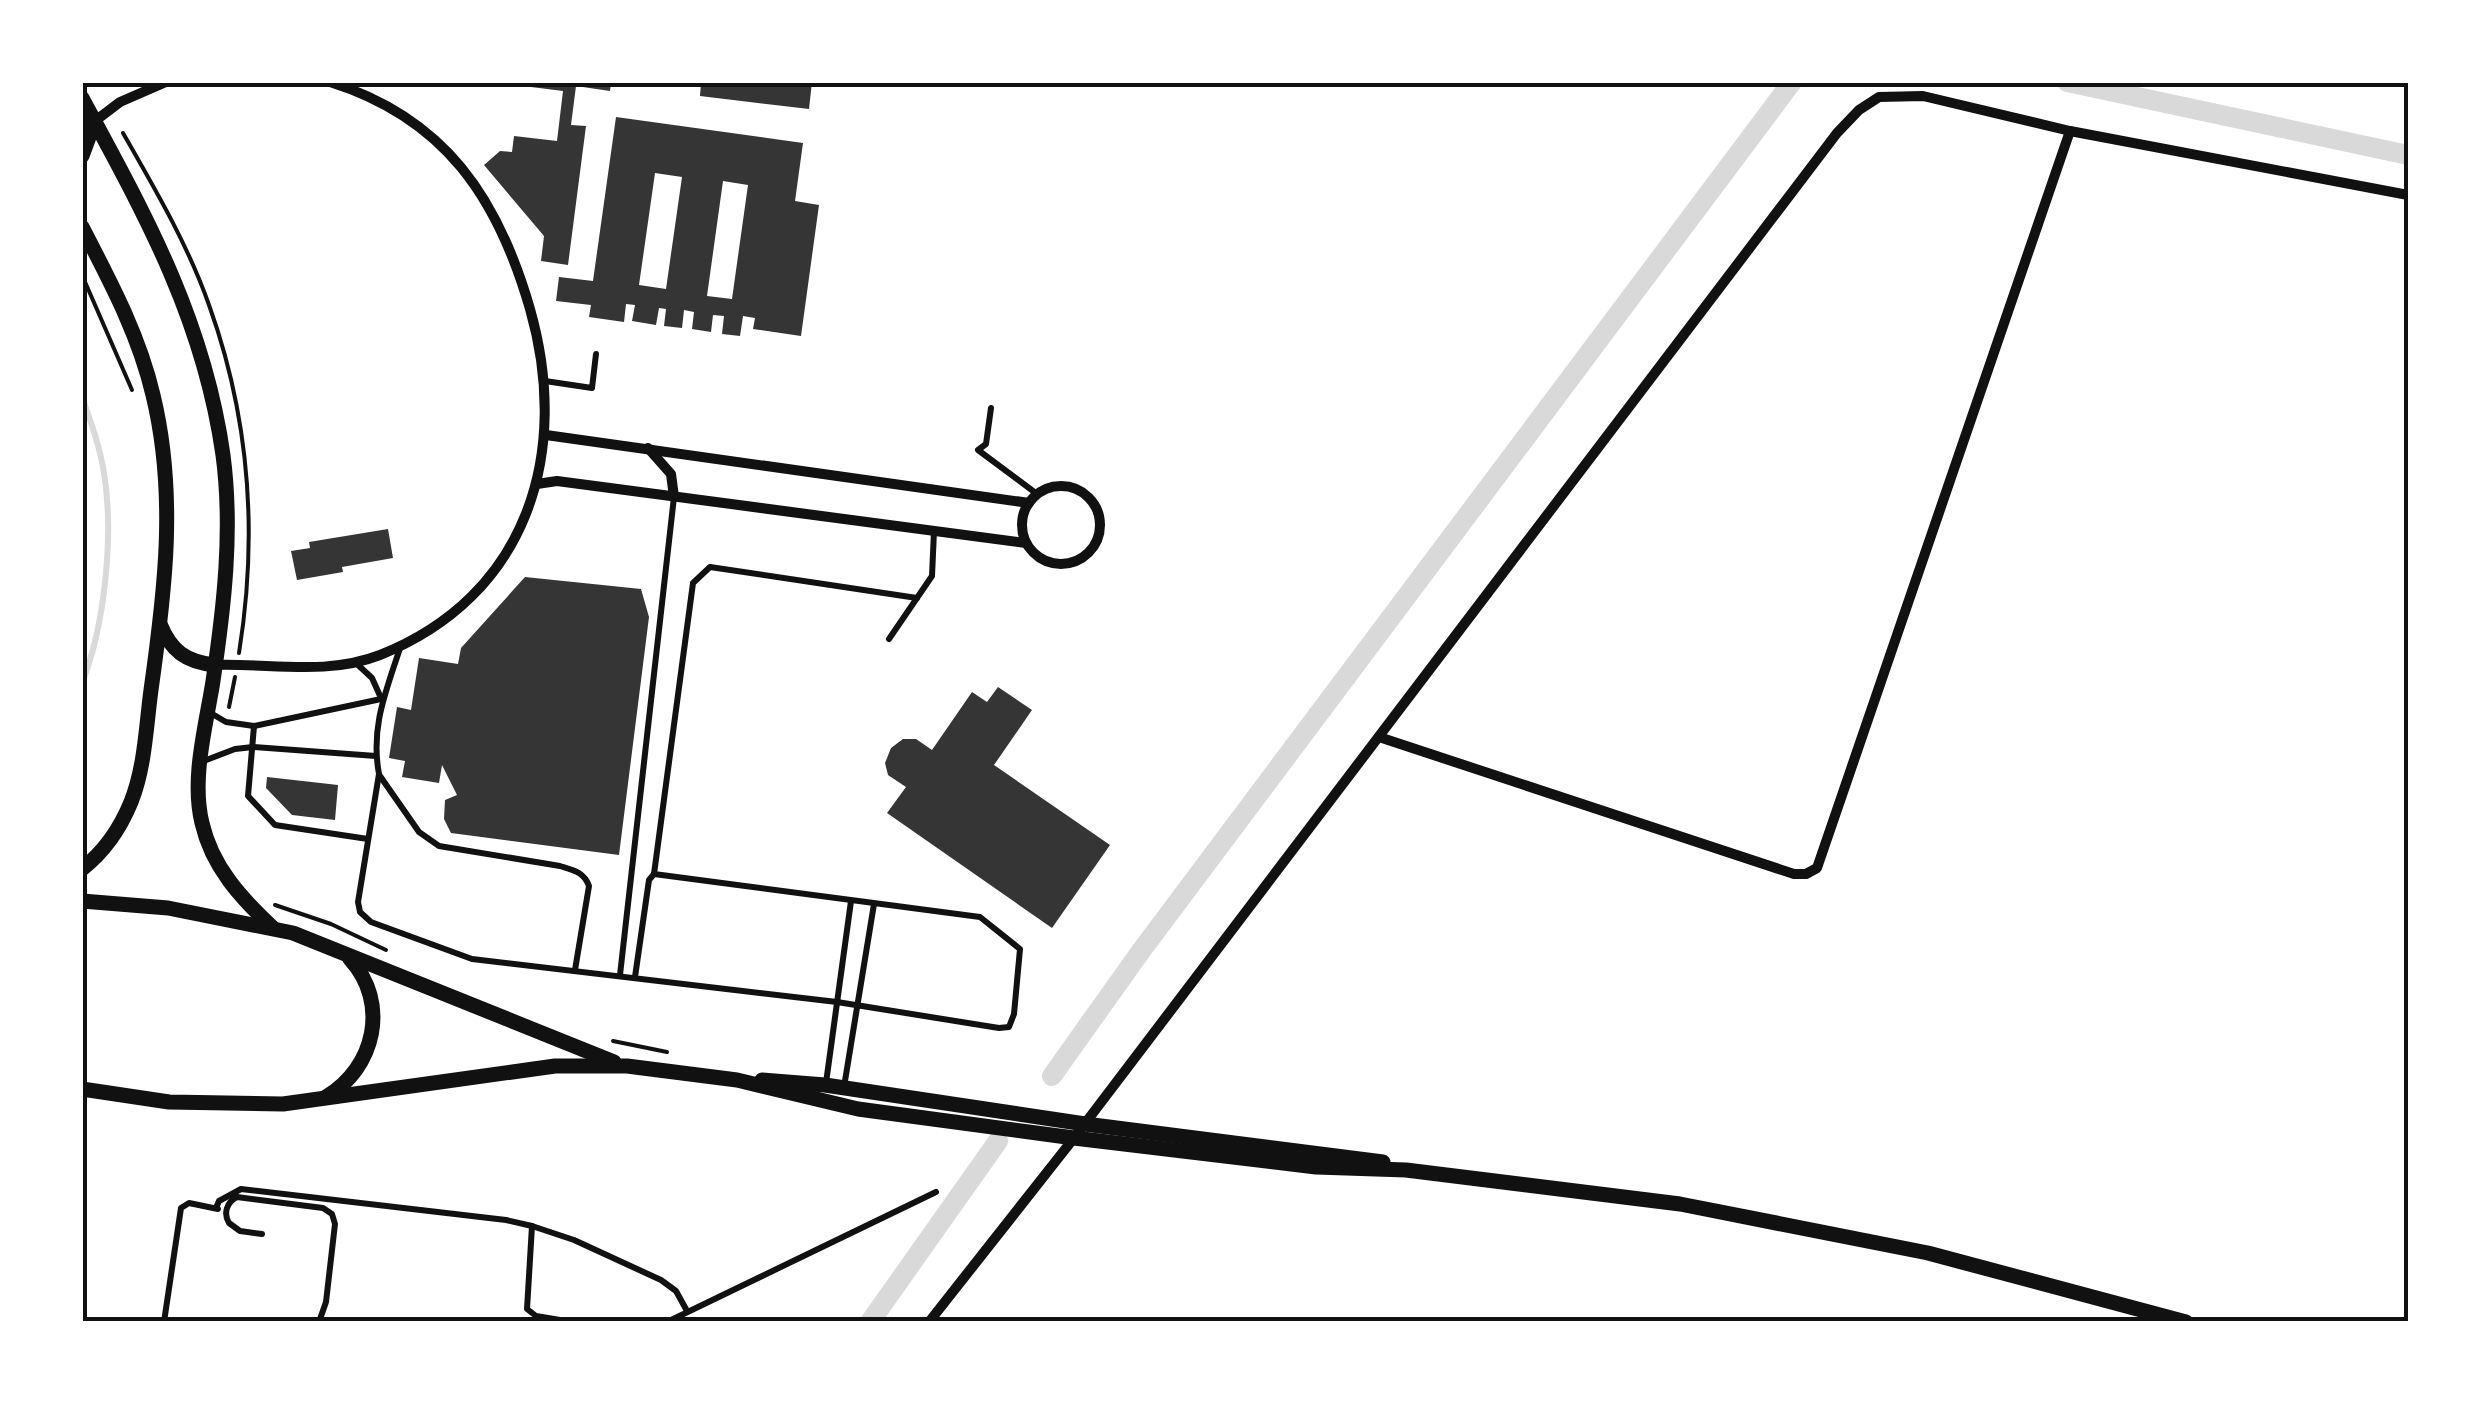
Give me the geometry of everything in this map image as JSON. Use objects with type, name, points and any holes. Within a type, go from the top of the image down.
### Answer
[{"type":"street","points":[[82,156],[94,121],[166,82]]},
{"type":"street","points":[[160,624],[177,652],[188,659],[309,669],[356,663],[401,646],[459,606],[490,575],[512,544],[537,484],[546,435],[545,381],[517,265],[497,220],[470,176],[437,140],[380,102],[330,82]]},
{"type":"street","points":[[929,1322],[1085,1124],[1837,133],[1859,110],[1880,97],[1924,96],[2070,131],[2408,195]]},
{"type":"street","points":[[82,98],[177,284],[211,390],[223,459],[226,573],[200,763],[199,808],[211,850],[236,892],[273,928]]},
{"type":"street","points":[[1379,737],[1794,874],[1806,874],[1817,868],[2070,131]]},
{"type":"street","points":[[82,227],[130,326],[147,372],[160,427],[168,527],[142,761],[132,798],[108,844],[82,869]]},
{"type":"street","points":[[546,435],[1033,498],[1064,486],[1088,497],[1096,508],[1100,530],[1086,556],[1068,564],[1046,562],[1034,554],[1022,528],[1033,498]]},
{"type":"street","points":[[648,448],[671,474],[674,497]]},
{"type":"street","points":[[537,484],[557,481],[1026,542]]},
{"type":"street","points":[[82,901],[168,908],[273,928],[313,940],[627,1066]]},
{"type":"street","points":[[318,1101],[356,1072],[372,1037],[374,1012],[370,991],[345,954]]},
{"type":"street","points":[[82,1090],[212,1106],[318,1101],[538,1068],[627,1066],[737,1080],[825,1085],[1085,1124],[1377,1160],[1406,1170]]},
{"type":"street","points":[[737,1080],[858,1109],[1074,1138],[1316,1167],[1406,1170],[1600,1192],[1840,1233],[2017,1274],[2186,1322]]},
{"type":"lane","points":[[545,381],[592,388],[596,354]]},
{"type":"lane","points":[[990,408],[986,444],[978,450],[1033,498]]},
{"type":"lane","points":[[620,976],[674,497]]},
{"type":"lane","points":[[888,640],[932,576],[934,531]]},
{"type":"lane","points":[[636,977],[649,880],[654,874],[693,583],[710,567],[916,598]]},
{"type":"lane","points":[[401,646],[382,699],[376,756],[379,774],[358,902],[360,912],[370,922],[472,960],[837,1002],[1009,1027],[1014,1014],[1020,949],[980,917],[654,874]]},
{"type":"lane","points":[[356,663],[372,678],[382,699]]},
{"type":"lane","points":[[208,711],[226,722],[254,726],[382,699]]},
{"type":"lane","points":[[254,726],[248,796],[275,825],[368,839]]},
{"type":"lane","points":[[200,763],[235,748],[253,747],[376,756]]},
{"type":"lane","points":[[379,774],[419,832],[439,846],[450,851],[560,866],[576,870],[586,879],[575,970]]},
{"type":"lane","points":[[825,1085],[851,900]]},
{"type":"lane","points":[[844,1088],[874,904]]},
{"type":"lane","points":[[216,1208],[219,1200],[241,1188],[506,1220],[574,1240],[667,1284],[676,1291],[687,1311]]},
{"type":"lane","points":[[667,1322],[936,1192]]},
{"type":"lane","points":[[262,1234],[236,1229],[227,1218],[227,1210],[237,1197],[323,1208],[332,1214],[335,1224],[320,1322]]},
{"type":"lane","points":[[164,1322],[182,1208],[189,1203],[227,1210]]},
{"type":"lane","points":[[532,1226],[527,1310],[536,1316],[572,1322]]},
{"type":"path","points":[[110,109],[165,206],[209,305],[234,393],[246,461],[251,564],[226,722]]},
{"type":"path","points":[[82,275],[137,403]]},
{"type":"path","points":[[270,903],[331,924],[386,950]]},
{"type":"path","points":[[600,1038],[676,1053]]},
{"type":"building","points":[[532,82],[611,82],[610,91],[576,86],[571,125],[586,126],[568,265],[541,261],[544,236],[484,165],[500,151],[512,152],[514,136],[557,141],[563,91],[531,87]]},
{"type":"building","points":[[701,82],[812,82],[809,109],[700,96]]},
{"type":"building","points":[[616,117],[803,143],[795,201],[819,205],[801,336],[753,329],[755,318],[743,316],[740,336],[722,334],[724,316],[713,315],[711,332],[692,329],[694,312],[684,310],[682,328],[664,326],[666,309],[659,308],[656,325],[632,321],[635,305],[626,304],[624,322],[589,317],[591,305],[556,301],[559,277],[593,281]],"holes":[[[655,173],[682,177],[666,289],[639,285]],[[723,181],[748,185],[732,299],[707,296]]]},
{"type":"building","points":[[388,529],[393,558],[297,580],[291,551],[310,548],[309,542]]},
{"type":"building","points":[[525,577],[641,589],[649,617],[619,855],[451,833],[444,819],[445,800],[457,795],[442,765],[439,783],[402,777],[405,761],[389,758],[397,707],[411,710],[419,658],[458,664],[461,648]]},
{"type":"building","points":[[998,687],[1032,710],[994,765],[1110,845],[1052,928],[887,813],[906,787],[888,775],[885,763],[891,748],[903,739],[916,739],[932,750],[972,692],[987,702]]},
{"type":"building","points":[[267,777],[338,785],[335,820],[292,815],[266,788]]},
{"type":"waterway","points":[[1052,1076],[1141,951],[1792,82]]},
{"type":"waterway","points":[[2067,82],[2408,155]]},
{"type":"waterway","points":[[82,397],[102,463],[108,523],[102,607],[82,683]]},
{"type":"waterway","points":[[870,1322],[998,1141]]}]
